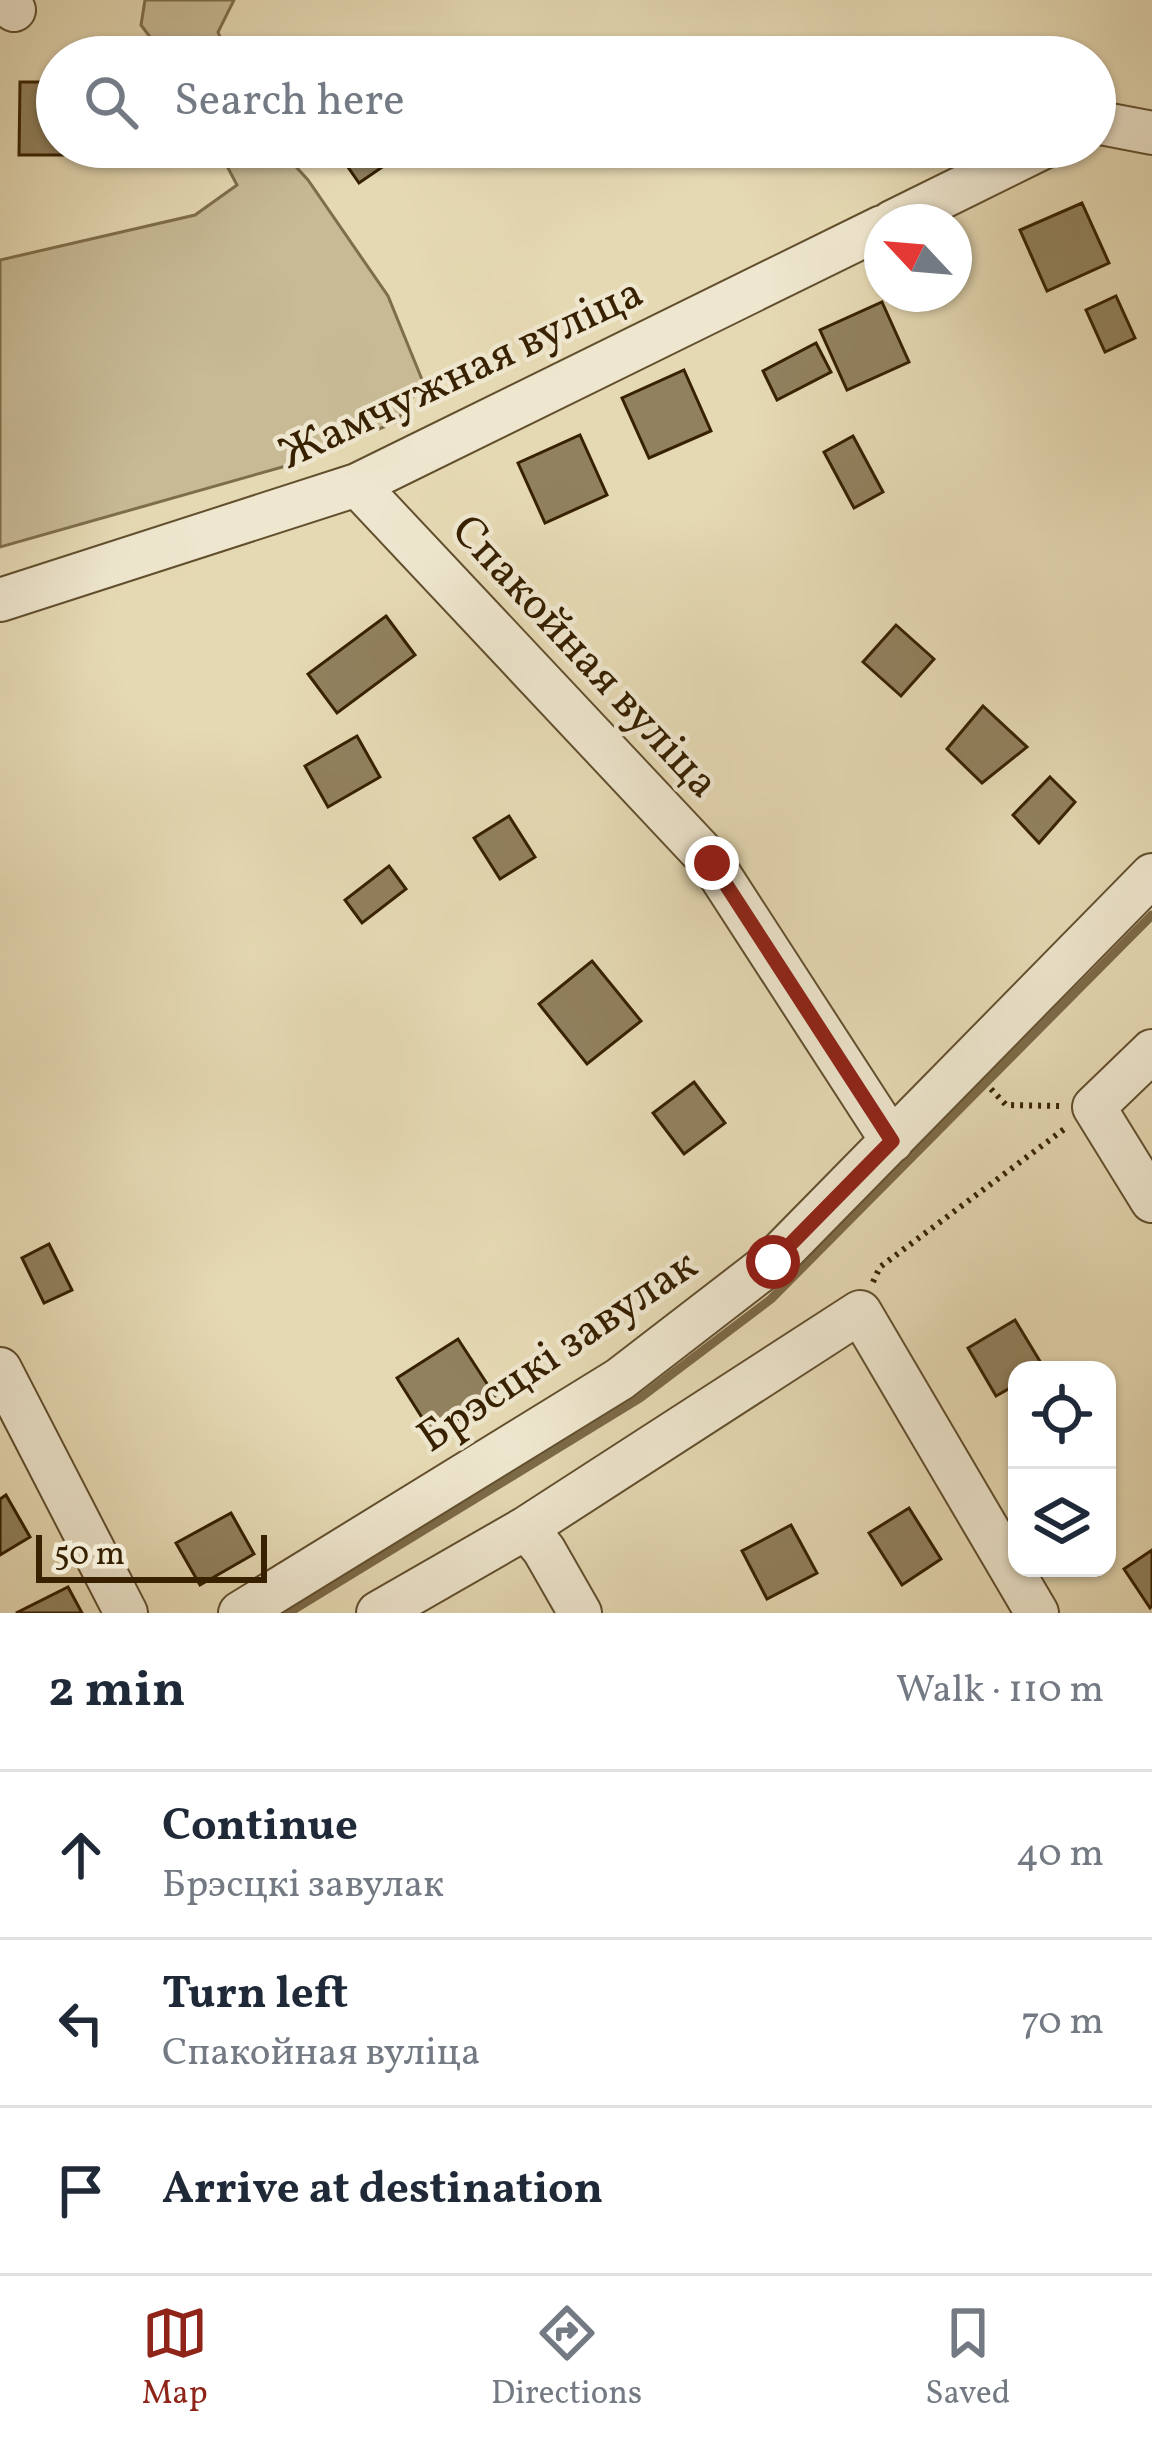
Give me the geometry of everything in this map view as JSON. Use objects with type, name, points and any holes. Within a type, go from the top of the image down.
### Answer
[{"type":"street","points":[[1116,126],[1152,133]]},
{"type":"street","points":[[928,204],[1001,168]]},
{"type":"street","name":"Жамчужная вуліца","points":[[0,600],[357,485],[864,236]]},
{"type":"street","name":"Спакойная вуліца","points":[[357,485],[712,863],[892,1141]]},
{"type":"street","name":"Брэсцкі завулак","points":[[240,1613],[620,1379],[773,1262],[1152,875]]},
{"type":"street","points":[[1152,1051],[1094,1107],[1152,1201]]},
{"type":"street","points":[[378,1613],[526,1528],[860,1312],[1036,1613]]},
{"type":"street","points":[[0,1369],[126,1613]]},
{"type":"street","points":[[526,1528],[580,1613]]},
{"type":"path","points":[[1006,1106],[1094,1107]]},
{"type":"path","points":[[860,1312],[880,1267],[1094,1107]]},
{"type":"shaded area","points":[[145,0],[234,0],[220,36],[149,36],[141,25]]},
{"type":"shaded area","points":[[228,168],[297,168],[388,296],[423,382],[396,422],[293,464],[0,547],[0,260],[195,215],[237,185]]},
{"type":"building","points":[[20,82],[36,82],[36,155],[19,155]]},
{"type":"building","points":[[349,168],[381,168],[359,183]]},
{"type":"building","points":[[1082,203],[1109,263],[1047,291],[1020,230]]},
{"type":"building","points":[[1116,296],[1135,338],[1105,352],[1086,310]]},
{"type":"building","points":[[864,310],[886,312],[909,362],[847,390],[820,330]]},
{"type":"building","points":[[816,343],[831,372],[777,400],[763,371]]},
{"type":"building","points":[[684,370],[711,431],[649,458],[622,398]]},
{"type":"building","points":[[580,435],[607,495],[545,523],[518,463]]},
{"type":"building","points":[[853,436],[883,492],[854,508],[824,452]]},
{"type":"building","points":[[386,616],[415,655],[337,713],[308,674]]},
{"type":"building","points":[[896,625],[934,659],[901,696],[863,662]]},
{"type":"building","points":[[983,706],[1027,747],[982,783],[947,749]]},
{"type":"building","points":[[357,736],[380,777],[328,807],[305,766]]},
{"type":"building","points":[[1050,777],[1075,802],[1039,843],[1013,815]]},
{"type":"building","points":[[509,816],[535,857],[500,879],[474,838]]},
{"type":"building","points":[[389,866],[406,889],[362,923],[345,900]]},
{"type":"building","points":[[592,961],[641,1021],[587,1064],[539,1004]]},
{"type":"building","points":[[694,1082],[725,1123],[684,1154],[653,1113]]},
{"type":"building","points":[[49,1244],[72,1290],[44,1303],[22,1258]]},
{"type":"building","points":[[1015,1320],[1040,1361],[1008,1361],[1008,1389],[996,1396],[968,1348]]},
{"type":"building","points":[[458,1339],[495,1396],[433,1435],[397,1378]]},
{"type":"building","points":[[6,1495],[30,1537],[0,1555],[0,1499]]},
{"type":"building","points":[[909,1508],[941,1559],[902,1585],[869,1533]]},
{"type":"building","points":[[231,1513],[254,1554],[200,1585],[176,1543]]},
{"type":"building","points":[[791,1525],[817,1573],[767,1599],[742,1551]]},
{"type":"building","points":[[1152,1550],[1152,1606],[1150,1608],[1124,1569]]},
{"type":"building","points":[[68,1587],[82,1613],[16,1613]]},
{"type":"waterway","points":[[288,1613],[640,1398],[771,1299],[1152,915]]},
{"type":"route","points":[[712,863],[892,1141],[773,1262]]}]
